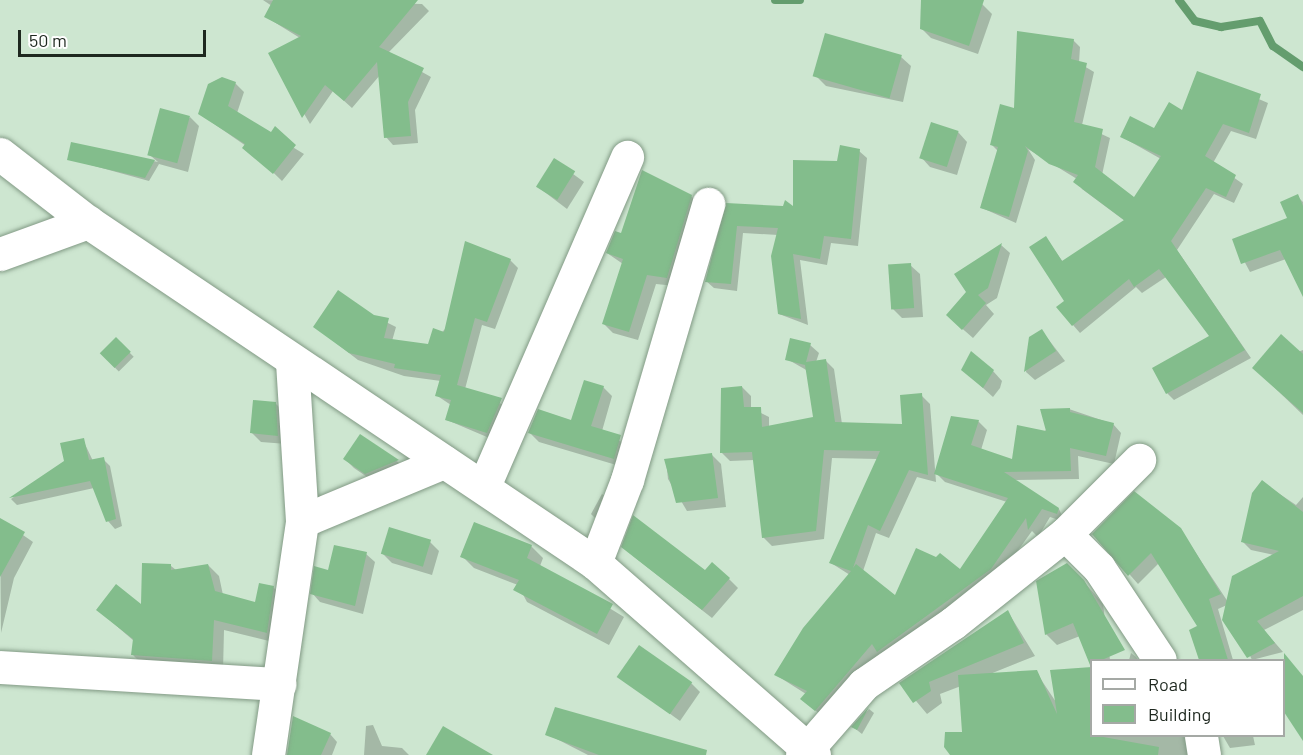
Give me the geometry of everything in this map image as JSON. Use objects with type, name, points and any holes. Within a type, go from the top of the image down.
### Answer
[{"type":"street","points":[[0,154],[88,222],[444,462],[484,486],[596,564],[808,753],[864,684],[953,623],[1065,534],[1138,460]]},
{"type":"street","points":[[484,486],[627,157]]},
{"type":"street","points":[[596,564],[627,480],[708,204]]},
{"type":"street","points":[[0,254],[88,222]]},
{"type":"street","points":[[268,755],[302,521],[292,360]]},
{"type":"street","points":[[302,521],[444,462]]},
{"type":"street","points":[[1065,534],[1099,568],[1159,659]]},
{"type":"street","points":[[0,667],[279,684]]},
{"type":"street","points":[[1201,737],[1204,755]]},
{"type":"building","points":[[273,0],[418,0],[379,47],[424,68],[408,102],[411,136],[384,138],[377,62],[344,101],[325,85],[302,118],[268,53],[301,36],[264,17]]},
{"type":"building","points":[[921,0],[984,0],[969,46],[920,29]]},
{"type":"building","points":[[1017,31],[1074,39],[1071,59],[1087,63],[1074,122],[1103,129],[1095,167],[1134,197],[1161,156],[1120,137],[1130,116],[1154,128],[1169,102],[1182,110],[1197,71],[1261,94],[1249,133],[1223,124],[1205,156],[1236,175],[1226,197],[1206,188],[1171,241],[1245,350],[1166,394],[1152,368],[1209,336],[1159,269],[1134,287],[1129,279],[1072,326],[1056,307],[1064,301],[1029,247],[1046,236],[1062,261],[1124,220],[1073,182],[1078,175],[1049,164],[1025,146],[1028,151],[1009,217],[980,208],[998,147],[990,145],[1000,104],[1014,108]]},
{"type":"building","points":[[825,33],[902,55],[889,98],[813,76]]},
{"type":"building","points":[[222,77],[236,82],[228,106],[271,132],[275,126],[296,145],[273,174],[242,148],[245,144],[198,114],[208,84]]},
{"type":"building","points":[[160,108],[190,116],[177,163],[147,155]]},
{"type":"building","points":[[931,122],[959,131],[947,167],[919,158]]},
{"type":"building","points":[[71,142],[155,160],[145,178],[67,160]]},
{"type":"building","points":[[840,145],[860,149],[851,239],[824,236],[820,259],[793,254],[801,319],[778,314],[771,256],[778,228],[737,226],[731,284],[705,282],[726,203],[783,206],[785,200],[793,206],[793,160],[837,161]]},
{"type":"building","points":[[554,158],[575,171],[557,200],[536,187]]},
{"type":"building","points":[[642,170],[692,195],[667,278],[647,275],[629,332],[602,324],[623,259],[606,253],[615,231],[621,233]]},
{"type":"building","points":[[1298,194],[1303,206],[1303,297],[1280,250],[1241,264],[1232,239],[1287,218],[1280,202]]},
{"type":"building","points":[[465,241],[511,259],[487,322],[475,318],[457,385],[502,398],[487,433],[445,420],[451,400],[435,396],[441,375],[394,368],[395,364],[349,353],[313,327],[338,290],[374,315],[389,318],[384,338],[428,344],[433,328],[444,332]]},
{"type":"building","points":[[1002,243],[988,288],[978,295],[986,303],[962,330],[946,315],[966,292],[954,274]]},
{"type":"building","points":[[911,263],[914,308],[891,309],[888,265]]},
{"type":"building","points":[[1042,329],[1056,351],[1024,372],[1029,337]]},
{"type":"building","points":[[1281,334],[1303,354],[1303,413],[1252,368]]},
{"type":"building","points":[[116,337],[131,352],[115,368],[100,353]]},
{"type":"building","points":[[790,338],[811,343],[806,362],[826,359],[835,422],[902,424],[900,395],[922,393],[928,475],[909,470],[880,531],[868,525],[853,568],[856,564],[895,595],[916,548],[936,557],[940,553],[960,569],[1008,498],[934,474],[951,416],[979,420],[971,445],[1012,459],[1017,425],[1046,431],[1040,409],[1070,408],[1070,412],[1114,423],[1106,456],[1070,448],[1071,471],[1004,472],[1059,508],[1057,514],[1042,509],[1028,530],[1026,518],[991,569],[877,652],[872,644],[815,711],[800,699],[807,691],[774,675],[803,628],[851,571],[829,563],[880,451],[824,450],[816,531],[762,538],[752,452],[720,453],[721,388],[742,386],[744,407],[761,407],[762,427],[813,417],[805,365],[785,360]]},
{"type":"building","points":[[971,351],[994,370],[983,388],[961,370]]},
{"type":"building","points":[[584,380],[604,386],[591,426],[621,435],[614,459],[528,433],[538,409],[571,420]]},
{"type":"building","points":[[253,400],[276,402],[278,436],[250,433]]},
{"type":"building","points":[[360,434],[399,460],[365,474],[343,459]]},
{"type":"building","points":[[84,438],[89,460],[104,457],[116,519],[106,522],[90,481],[9,498],[64,461],[60,443]]},
{"type":"building","points":[[712,453],[718,498],[676,503],[664,459]]},
{"type":"building","points":[[1262,480],[1303,512],[1303,596],[1257,621],[1275,643],[1247,658],[1222,620],[1232,576],[1279,551],[1241,542],[1252,493]]},
{"type":"building","points":[[1134,491],[1181,528],[1221,594],[1209,599],[1228,659],[1199,659],[1189,630],[1197,626],[1151,553],[1128,576],[1092,534]]},
{"type":"building","points":[[633,515],[705,570],[712,562],[730,578],[702,610],[621,547]]},
{"type":"building","points":[[0,518],[25,532],[0,577]]},
{"type":"building","points":[[474,522],[532,545],[527,558],[613,604],[597,634],[513,590],[519,580],[460,557]]},
{"type":"building","points":[[389,527],[431,540],[423,567],[381,554]]},
{"type":"building","points":[[334,545],[367,552],[355,606],[310,594],[314,566],[328,570]]},
{"type":"building","points":[[142,563],[171,564],[171,570],[208,564],[215,591],[255,602],[259,583],[274,586],[267,633],[214,620],[212,661],[131,655],[133,639],[96,610],[116,584],[141,604]]},
{"type":"building","points":[[1067,563],[1084,580],[1125,650],[1104,659],[1090,659],[1090,665],[1073,623],[1045,635],[1036,581]]},
{"type":"building","points":[[1008,610],[1024,643],[929,682],[931,691],[913,703],[899,683]]},
{"type":"building","points":[[639,645],[692,682],[670,714],[617,677]]},
{"type":"building","points":[[1284,653],[1303,676],[1303,741],[1285,714]]},
{"type":"building","points":[[1090,667],[1090,737],[1103,737],[1159,747],[1158,755],[950,755],[944,747],[945,732],[962,732],[958,675],[1037,670],[1057,714],[1050,670]]},
{"type":"building","points":[[555,707],[707,750],[706,755],[599,755],[545,735]]},
{"type":"building","points":[[869,707],[857,730],[851,727]]},
{"type":"building","points":[[293,716],[331,733],[321,755],[287,755]]},
{"type":"building","points":[[443,726],[493,755],[426,755]]},
{"type":"waterway","points":[[775,0],[800,0]]},
{"type":"waterway","points":[[1179,0],[1195,21],[1221,27],[1260,21],[1273,46],[1303,67]]}]
